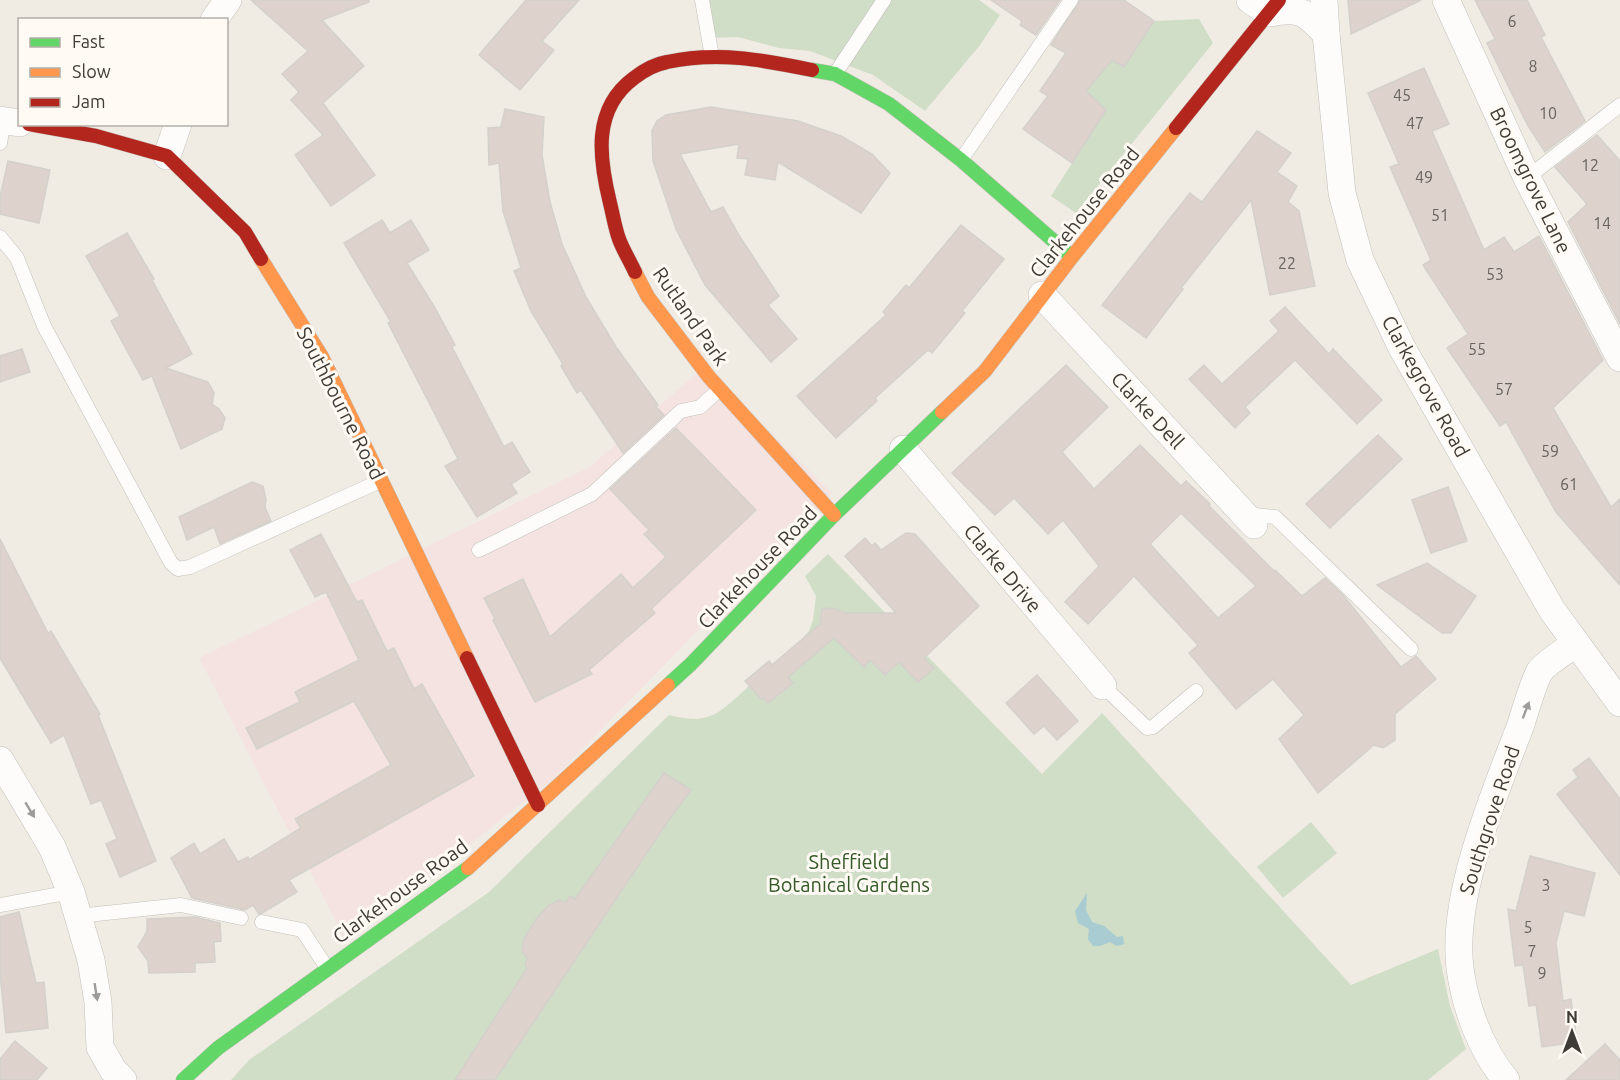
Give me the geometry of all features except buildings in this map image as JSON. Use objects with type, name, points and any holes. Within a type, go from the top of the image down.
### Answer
[{"type":"street","points":[[215,18],[228,0]]},
{"type":"street","name":"Clarkegrove Road","points":[[1324,0],[1342,193],[1360,260],[1408,358],[1552,610],[1620,703]]},
{"type":"street","name":"Broomgrove Lane","points":[[1446,0],[1527,178],[1620,358]]},
{"type":"street","points":[[1266,4],[1291,8],[1305,14],[1326,34]]},
{"type":"street","name":"Clarkehouse Road","points":[[183,1080],[218,1048],[469,867],[691,664],[834,515],[985,371],[1266,4]]},
{"type":"street","name":"Rutland Park","points":[[834,515],[720,389],[648,297],[620,239],[604,177],[601,141],[607,111],[622,87],[642,72],[666,62],[712,57],[746,57],[835,75],[889,104],[961,160],[1072,257]]},
{"type":"street","name":"Southbourne Road","points":[[10,126],[96,136],[167,156],[245,232],[322,357],[537,805]]},
{"type":"street","points":[[167,156],[177,126]]},
{"type":"street","name":"Clarke Dell","points":[[1042,296],[1249,519]]},
{"type":"street","name":"Clarke Drive","points":[[903,449],[1103,686]]},
{"type":"street","name":"Southgrove Road","points":[[1506,1080],[1473,1022],[1460,968],[1460,918],[1472,866],[1496,790],[1540,671],[1576,643]]},
{"type":"street","points":[[0,760],[52,847],[75,904],[93,971],[98,1002],[100,1047],[113,1070],[123,1080]]},
{"type":"lane","points":[[702,0],[712,57]]},
{"type":"lane","points":[[835,75],[884,0]]},
{"type":"lane","points":[[961,160],[1071,0]]},
{"type":"lane","points":[[1527,178],[1620,105]]},
{"type":"lane","points":[[0,237],[17,258],[44,326],[171,563],[178,569],[190,567],[380,481]]},
{"type":"lane","points":[[479,550],[592,494],[681,411],[700,407],[720,389]]},
{"type":"lane","points":[[1249,519],[1275,517],[1411,649]]},
{"type":"lane","points":[[1103,686],[1147,728],[1153,727],[1196,691]]},
{"type":"lane","points":[[0,905],[181,905],[242,918]]},
{"type":"lane","points":[[262,922],[302,930],[327,968]]},
{"type":"shaded area","points":[[704,367],[832,493],[552,780],[346,941],[199,658],[590,467]]},
{"type":"green space","points":[[702,0],[979,0],[1000,15],[980,45],[925,111],[873,75],[810,51],[779,48],[738,37],[708,38]]},
{"type":"green space","points":[[1199,19],[1213,43],[1076,213],[1051,196],[1106,110],[1086,91],[1100,75],[1104,55],[1124,67],[1154,21]]},
{"type":"green space","name":"Sheffield Botanical Gardens","points":[[828,554],[1042,774],[1102,713],[1351,985],[1438,949],[1450,1006],[1466,1049],[1428,1080],[231,1080],[249,1060],[489,892],[669,715],[695,719],[705,718],[722,710],[730,703],[749,686],[745,681],[769,661],[772,664],[809,631],[816,596],[805,576]]},
{"type":"green space","points":[[1311,822],[1337,853],[1283,898],[1257,867]]},
{"type":"water","points":[[1087,893],[1086,910],[1092,922],[1104,926],[1117,937],[1123,936],[1124,944],[1117,946],[1110,942],[1093,946],[1088,939],[1089,929],[1078,923],[1075,911]]},
{"type":"traffic: fast","points":[[812,70],[835,74],[889,104],[961,160],[1072,257]]},
{"type":"traffic: fast","points":[[668,685],[834,515],[942,412]]},
{"type":"traffic: fast","points":[[183,1080],[218,1048],[468,868]]},
{"type":"traffic: slow","points":[[942,412],[985,371],[1072,257],[1176,128]]},
{"type":"traffic: slow","points":[[261,259],[322,357],[467,658]]},
{"type":"traffic: slow","points":[[635,272],[648,297],[709,377],[834,515]]},
{"type":"traffic: slow","points":[[468,868],[668,685]]},
{"type":"traffic: jam","points":[[1176,128],[1279,0]]},
{"type":"traffic: jam","points":[[635,272],[616,230],[603,169],[602,135],[605,119],[620,90],[650,68],[663,63],[704,57],[740,58],[812,70]]},
{"type":"traffic: jam","points":[[40,126],[96,136],[167,156],[245,232],[261,259]]},
{"type":"traffic: jam","points":[[467,658],[538,805]]}]
